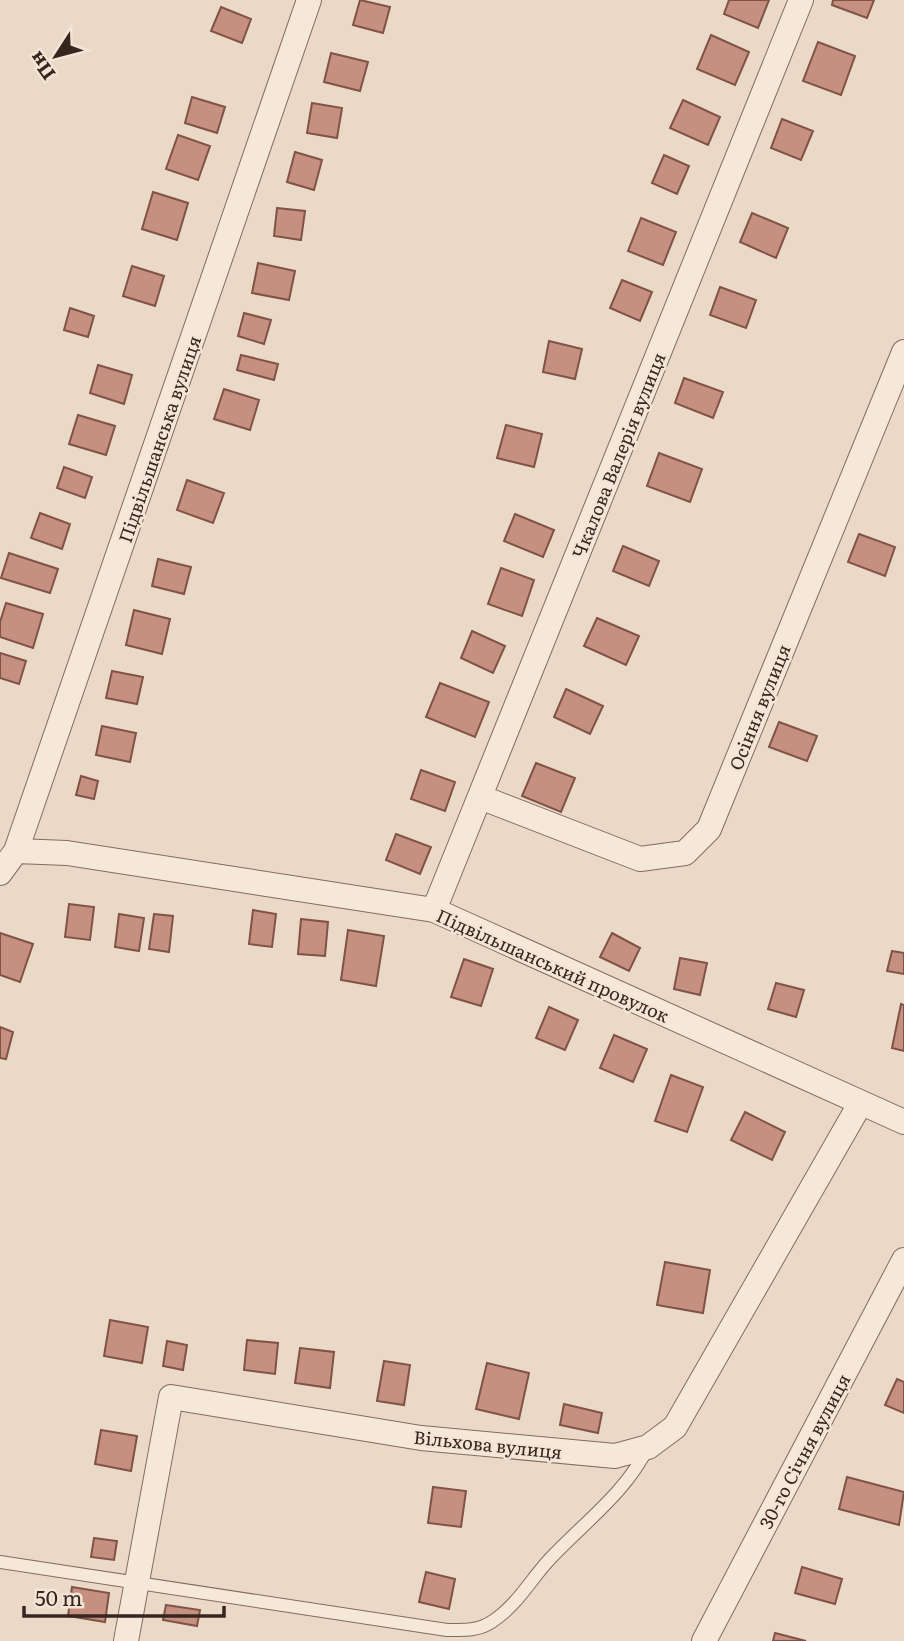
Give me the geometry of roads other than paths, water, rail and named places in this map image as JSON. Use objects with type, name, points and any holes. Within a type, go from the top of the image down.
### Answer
[{"type":"street","name":"Підвільшанська вулиця","points":[[0,873],[16,851],[309,0]]},
{"type":"street","name":"Чкалова Валерія вулиця","points":[[435,910],[801,0]]},
{"type":"street","name":"Осіння вулиця","points":[[480,797],[640,859],[685,853],[709,830],[896,392],[904,352]]},
{"type":"street","name":"Підвільшанський провулок","points":[[16,851],[67,853],[435,910],[904,1122]]},
{"type":"street","name":"Вільхова вулиця","points":[[126,1641],[171,1397],[421,1438],[615,1456],[648,1447],[675,1427],[860,1104]]},
{"type":"street","name":"30-го Січня вулиця","points":[[704,1641],[904,1260]]},
{"type":"lane","points":[[0,1562],[447,1630],[477,1629],[494,1621],[518,1598],[572,1535],[606,1504],[641,1462],[648,1447]]}]
